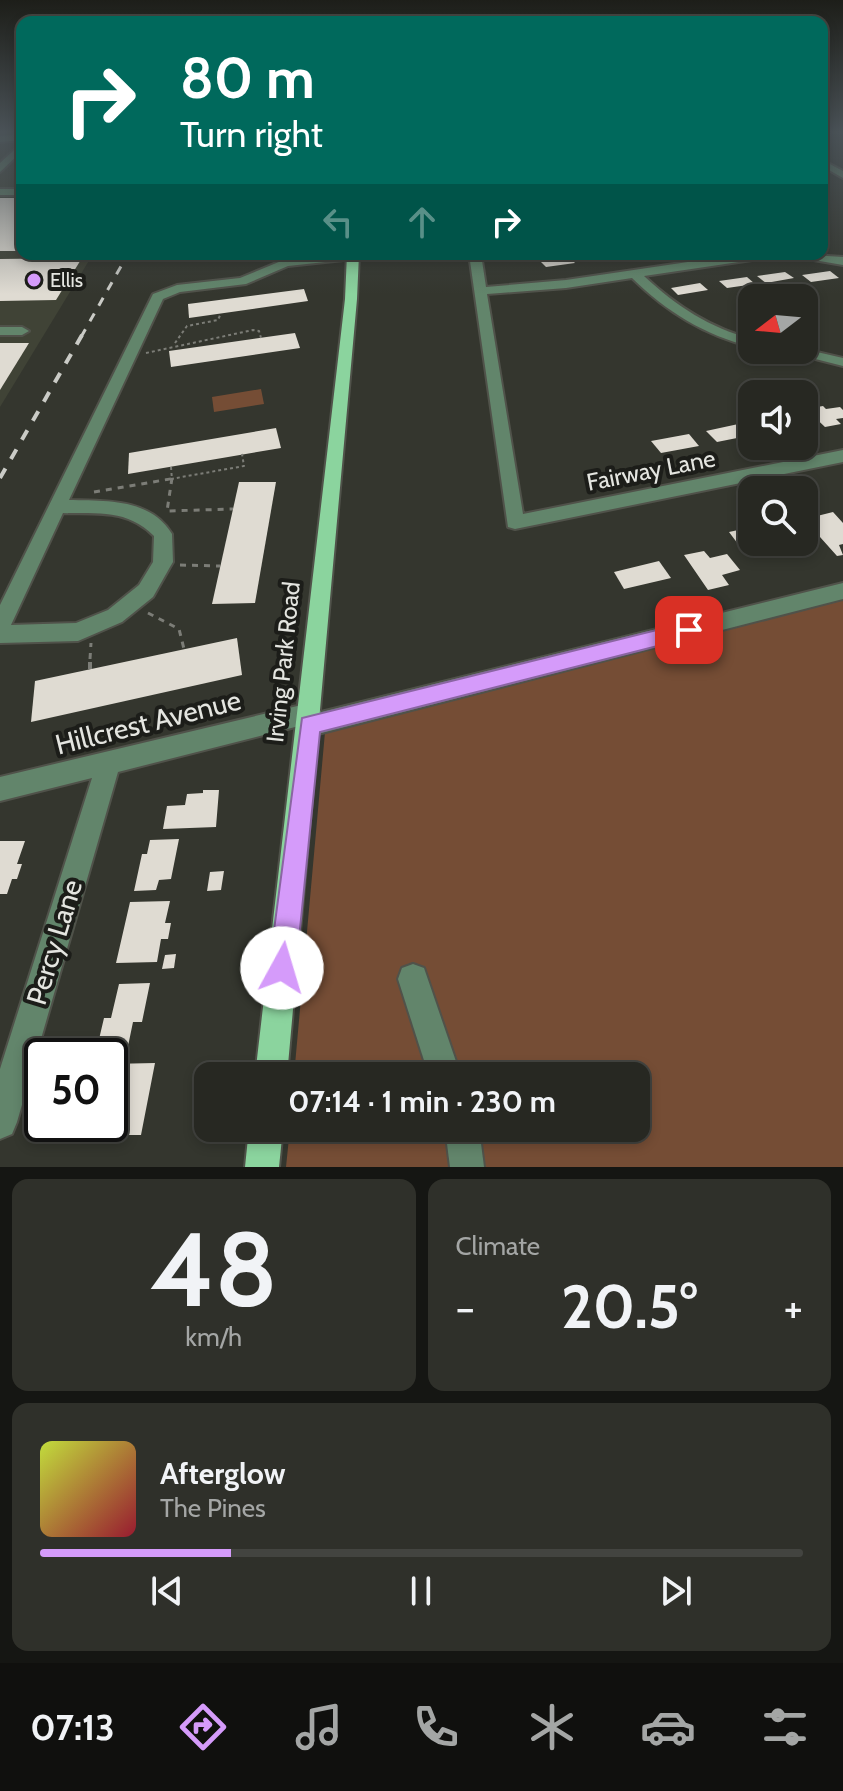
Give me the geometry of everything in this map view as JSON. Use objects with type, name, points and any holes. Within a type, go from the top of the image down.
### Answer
[{"type":"main road","name":"Irving Park Road","points":[[273,1062],[310,719],[353,260]]},
{"type":"main road","points":[[262,1167],[265,1142]]},
{"type":"street","points":[[0,627],[155,301],[162,293],[242,281],[292,262],[307,260]]},
{"type":"street","points":[[476,260],[479,291],[635,274],[727,260]]},
{"type":"street","points":[[635,274],[677,313],[738,339]]},
{"type":"street","name":"Fairway Lane","points":[[479,291],[515,522],[843,456]]},
{"type":"street","points":[[0,331],[22,331]]},
{"type":"street","points":[[818,357],[843,362]]},
{"type":"street","points":[[0,634],[78,632],[115,616],[130,604],[146,591],[161,565],[163,534],[146,517],[119,508],[60,500]]},
{"type":"street","name":"Hillcrest Avenue","points":[[0,789],[310,719],[843,591]]},
{"type":"street","name":"Percy Lane","points":[[0,1122],[109,762]]},
{"type":"street","points":[[413,979],[440,1062]]},
{"type":"street","points":[[464,1142],[467,1167]]},
{"type":"path","points":[[172,345],[187,326],[218,320],[221,313]]},
{"type":"path","points":[[130,353],[147,353],[172,345],[253,330],[259,331],[261,338]]},
{"type":"path","points":[[203,346],[204,339]]},
{"type":"path","points":[[60,500],[244,466],[242,454]]},
{"type":"path","points":[[171,467],[173,478],[167,511],[233,509]]},
{"type":"path","points":[[161,565],[220,566]]},
{"type":"path","points":[[130,604],[179,629],[184,649]]},
{"type":"path","points":[[87,628],[92,646],[90,669]]},
{"type":"shaded area","points":[[0,185],[16,185],[16,260],[89,260],[0,407]]},
{"type":"shaded area","points":[[261,389],[264,404],[214,412],[212,397]]},
{"type":"shaded area","points":[[843,583],[843,1167],[286,1167],[289,1142],[650,1142],[650,1062],[295,1062],[327,710]]},
{"type":"building","points":[[0,198],[16,198],[16,251],[0,251]]},
{"type":"building","name":"Ellis","points":[[0,259],[81,260],[56,300],[0,301]]},
{"type":"building","points":[[572,260],[575,263],[546,267],[540,261]]},
{"type":"building","points":[[830,271],[839,278],[811,282],[802,275]]},
{"type":"building","points":[[785,272],[794,278],[766,283],[757,276]]},
{"type":"building","points":[[747,277],[755,284],[738,284],[727,288],[719,281]]},
{"type":"building","points":[[700,283],[708,290],[678,295],[671,288]]},
{"type":"building","points":[[304,289],[308,301],[189,318],[188,304]]},
{"type":"building","points":[[295,333],[300,348],[171,367],[169,351]]},
{"type":"building","points":[[0,343],[29,343],[0,390]]},
{"type":"building","points":[[818,407],[840,407],[843,418],[836,419],[841,424],[825,427],[818,420]]},
{"type":"building","points":[[738,424],[738,438],[717,442],[706,431]]},
{"type":"building","points":[[276,428],[281,448],[128,474],[129,453]]},
{"type":"building","points":[[689,434],[699,446],[661,453],[651,441]]},
{"type":"building","points":[[239,482],[276,482],[255,603],[212,604]]},
{"type":"building","points":[[833,512],[843,523],[843,544],[839,545],[843,555],[837,556],[820,537],[818,516]]},
{"type":"building","points":[[738,530],[738,544],[729,532]]},
{"type":"building","points":[[704,551],[710,558],[727,554],[740,570],[722,575],[729,585],[708,590],[684,555]]},
{"type":"building","points":[[659,561],[671,578],[624,589],[614,572]]},
{"type":"building","points":[[237,638],[242,675],[31,722],[35,681]]},
{"type":"building","points":[[203,790],[219,790],[216,827],[163,829],[167,806],[185,805],[187,794],[203,793]]},
{"type":"building","points":[[179,839],[171,879],[159,880],[156,890],[134,891],[142,854],[147,854],[150,840]]},
{"type":"building","points":[[0,841],[25,841],[17,864],[22,864],[17,879],[12,879],[7,894],[0,894]]},
{"type":"building","points":[[224,871],[221,890],[207,891],[210,872]]},
{"type":"building","points":[[170,901],[165,923],[171,923],[168,939],[161,939],[157,962],[116,963],[130,902]]},
{"type":"building","points":[[176,954],[174,968],[162,969],[165,955]]},
{"type":"building","points":[[150,983],[142,1022],[133,1022],[128,1046],[128,1038],[99,1038],[104,1018],[111,1018],[119,984]]},
{"type":"building","points":[[155,1063],[141,1135],[128,1135],[128,1064]]},
{"type":"railway","points":[[81,337],[125,260]]},
{"type":"railway","points":[[0,478],[82,335]]},
{"type":"place","name":"Ellis","points":[[34,280]]},
{"type":"route","points":[[282,968],[310,725],[689,630]]}]
